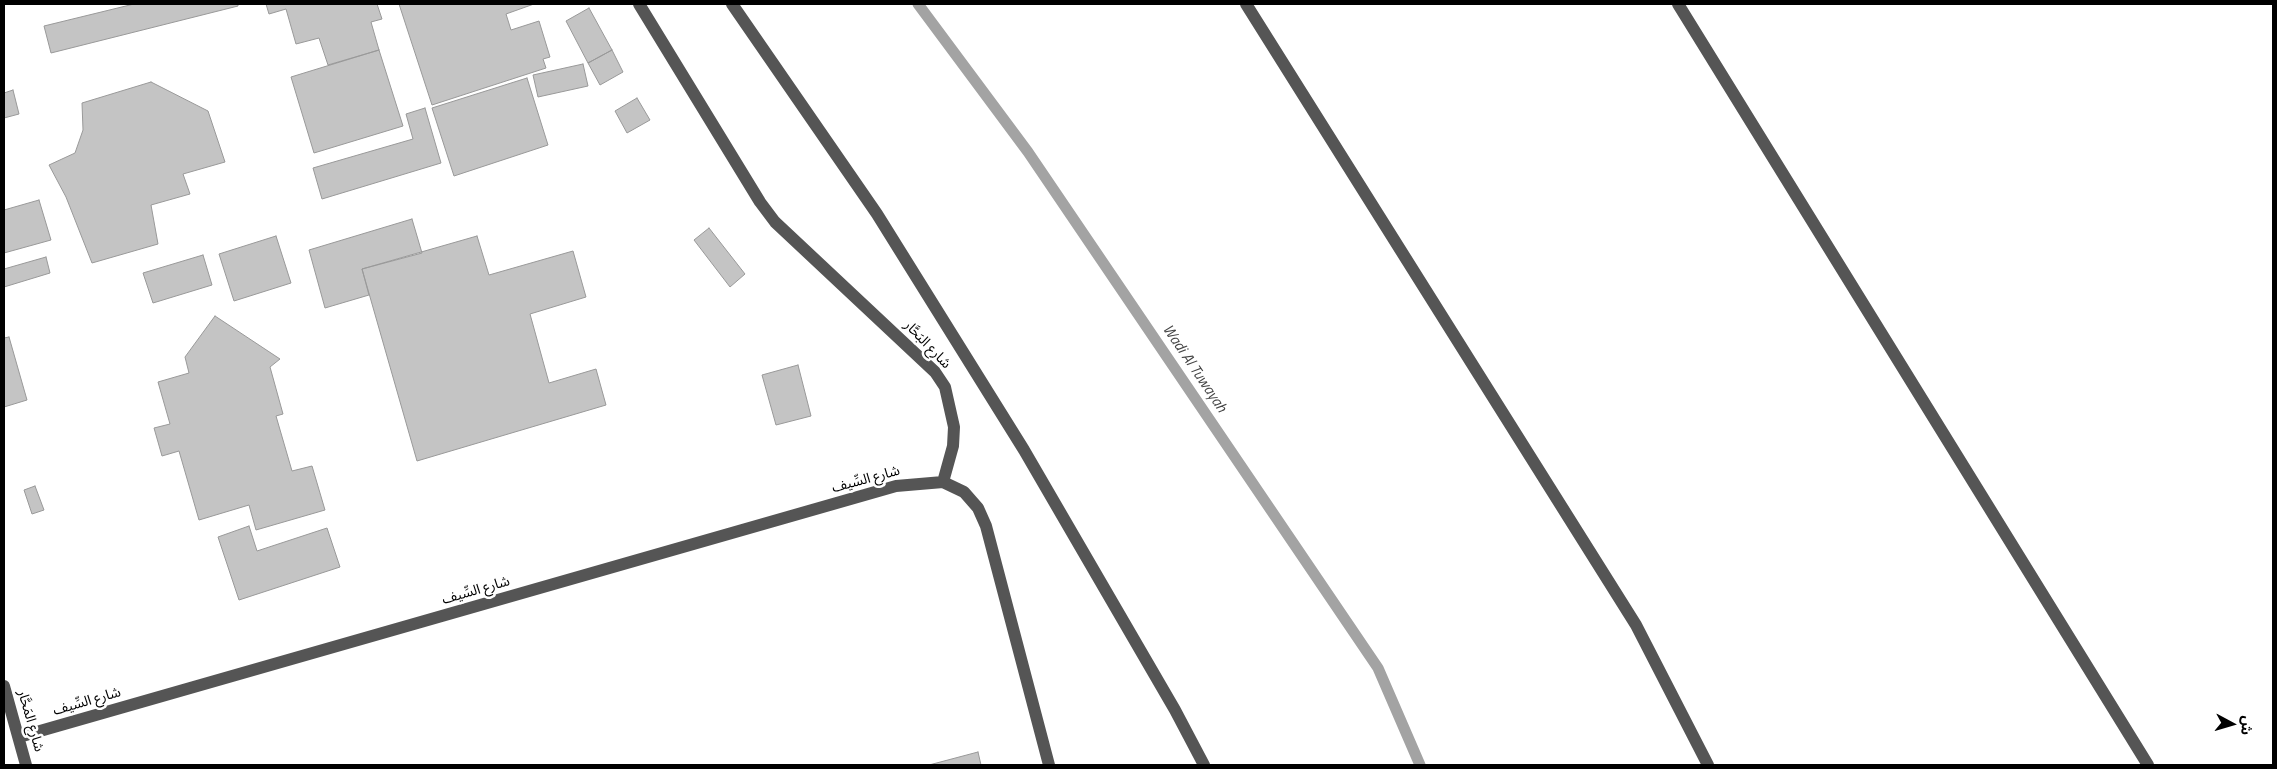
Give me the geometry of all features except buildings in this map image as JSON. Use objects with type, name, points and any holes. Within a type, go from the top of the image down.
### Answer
[{"type":"street","name":"شارع البَحَّار","points":[[639,4],[760,202],[775,222],[935,372],[945,387],[954,427],[953,446],[943,482]]},
{"type":"street","points":[[732,4],[877,214],[1024,450],[1175,710],[1204,765]]},
{"type":"street","points":[[1246,4],[1636,625],[1708,765]]},
{"type":"street","points":[[1678,4],[2148,765]]},
{"type":"street","name":"شارع السِّيف","points":[[20,737],[896,486],[943,482]]},
{"type":"street","points":[[943,482],[964,492],[978,508],[986,526],[1049,765]]},
{"type":"street","name":"شارع المَحَّار","points":[[4,686],[20,737],[26,765]]},
{"type":"waterway","name":"Wadi Al Tuwayah","points":[[918,4],[1028,152],[1378,668],[1420,765]]}]
